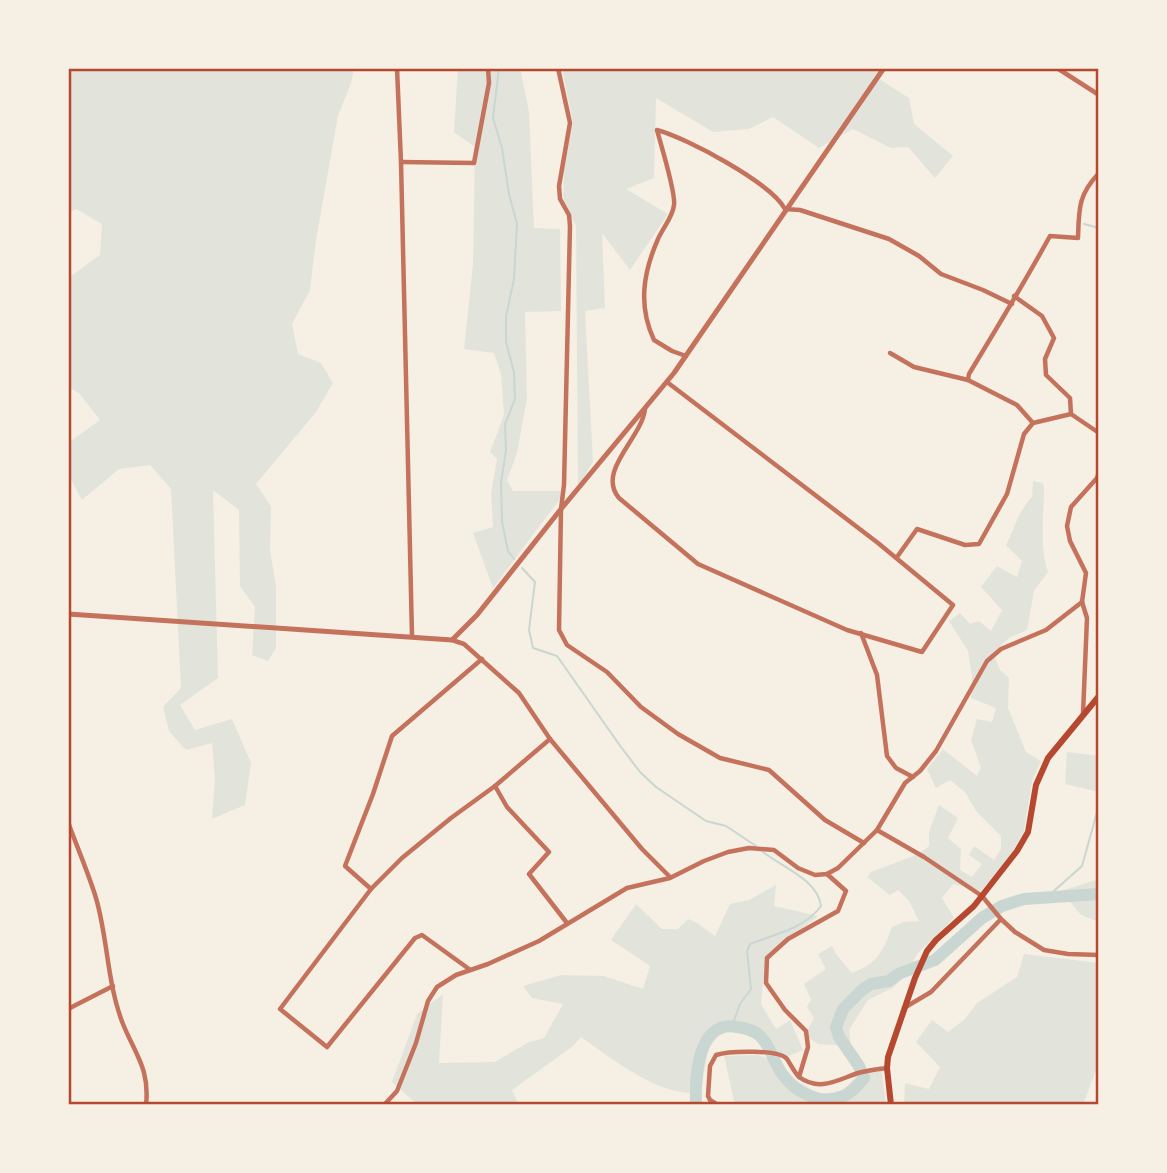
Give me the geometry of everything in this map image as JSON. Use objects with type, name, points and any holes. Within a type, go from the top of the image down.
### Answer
[{"type":"main road","points":[[891,1105],[887,1068],[893,1038],[927,951],[968,912],[1017,850],[1028,832],[1037,785],[1048,758],[1099,696]]},
{"type":"street","points":[[397,68],[412,636]]},
{"type":"street","points":[[401,162],[474,163],[489,83],[488,68]]},
{"type":"street","points":[[558,68],[570,123],[559,186],[560,199],[569,215],[570,226],[559,630],[567,645],[607,671],[641,708],[678,734],[720,758],[769,770],[825,820],[864,843]]},
{"type":"street","points":[[452,640],[477,615],[561,509],[667,383],[884,68]]},
{"type":"street","points":[[1059,69],[1099,94]]},
{"type":"street","points":[[686,356],[654,340],[644,309],[643,283],[657,240],[674,207],[657,130],[684,140],[744,172],[781,202],[785,209]]},
{"type":"street","points":[[968,380],[969,374],[1050,236],[1078,238],[1080,199],[1085,187],[1099,173]]},
{"type":"street","points":[[785,209],[800,210],[889,239],[919,256],[941,274],[1012,304]]},
{"type":"street","points":[[1014,296],[1042,316],[1054,338],[1045,359],[1046,374],[1070,398],[1071,414]]},
{"type":"street","points":[[890,353],[914,367],[968,380],[1017,405],[1033,423]]},
{"type":"street","points":[[645,408],[632,442],[618,458],[612,480],[613,491],[619,498],[698,564],[847,630],[922,652],[953,605],[897,557],[667,383]]},
{"type":"street","points":[[897,557],[917,529],[965,545],[979,544],[1007,494],[1024,434],[1033,423],[1071,414],[1099,433]]},
{"type":"street","points":[[1083,715],[1087,618],[1082,602],[1086,573],[1070,541],[1068,514],[1099,472]]},
{"type":"street","points":[[384,1105],[397,1091],[416,1043],[428,1001],[437,987],[456,975],[539,942],[627,888],[670,878],[714,857],[753,848],[766,849],[774,850],[807,872],[827,874],[838,868],[877,830],[900,792],[936,751],[986,661],[1001,649],[1046,630],[1082,602]]},
{"type":"street","points":[[68,614],[412,636],[452,640],[464,644],[519,693],[550,739],[642,849],[670,878]]},
{"type":"street","points":[[861,632],[877,675],[887,756],[896,768],[912,777]]},
{"type":"street","points":[[371,889],[345,866],[392,736],[482,659]]},
{"type":"street","points":[[469,970],[422,935],[415,938],[327,1047],[280,1009],[371,889],[402,858],[495,786],[550,739]]},
{"type":"street","points":[[495,786],[507,807],[549,852],[529,874],[567,923]]},
{"type":"street","points":[[68,822],[96,898],[123,1024],[142,1061],[147,1078],[146,1105]]},
{"type":"street","points":[[877,830],[924,857],[982,896],[1000,917],[1044,950],[1099,955]]},
{"type":"street","points":[[799,1077],[808,1047],[806,1031],[785,1010],[766,983],[767,958],[788,939],[838,911],[846,891],[827,874]]},
{"type":"street","points":[[904,1008],[931,992],[1000,917]]},
{"type":"street","points":[[68,1009],[113,986]]},
{"type":"street","points":[[718,1105],[708,1096],[707,1079],[712,1059],[722,1053],[776,1053],[786,1058],[799,1077],[816,1085],[843,1080],[856,1073],[887,1068]]},
{"type":"shaded area","points":[[68,68],[354,68],[338,116],[310,290],[292,324],[298,354],[321,363],[333,383],[316,412],[256,484],[271,506],[270,550],[276,586],[276,648],[268,661],[252,655],[255,607],[240,586],[239,510],[213,490],[218,678],[180,705],[195,730],[232,719],[251,763],[245,805],[212,819],[215,779],[212,743],[186,750],[169,731],[163,707],[181,688],[171,489],[150,465],[119,469],[82,500],[68,474],[68,443],[100,420],[79,393],[68,387],[68,278],[100,255],[102,224],[76,209],[68,213]]},
{"type":"shaded area","points":[[458,68],[520,68],[529,112],[534,228],[560,229],[561,311],[525,312],[527,398],[517,453],[507,480],[513,491],[566,491],[493,588],[473,533],[493,527],[491,493],[497,459],[490,452],[504,415],[501,374],[494,353],[464,349],[473,264],[475,147],[454,132]]},
{"type":"shaded area","points":[[562,68],[884,68],[879,79],[909,98],[914,124],[953,156],[935,178],[908,147],[891,148],[853,129],[819,148],[773,117],[749,129],[713,132],[656,98],[654,178],[626,189],[668,214],[630,270],[602,233],[605,308],[585,311],[593,461],[578,489],[576,226],[563,204],[564,170],[573,123]]},
{"type":"shaded area","points":[[1033,481],[1043,483],[1044,489],[1043,541],[1048,572],[1034,591],[1027,630],[1009,638],[993,653],[1000,670],[1009,678],[1008,708],[1026,752],[1041,761],[1032,781],[1024,831],[1010,856],[981,891],[953,884],[942,898],[954,918],[917,954],[904,978],[892,988],[868,1000],[849,1030],[851,1046],[818,1044],[805,1035],[814,1018],[807,1007],[811,1000],[804,984],[826,969],[818,954],[832,946],[852,973],[878,956],[892,927],[903,922],[919,921],[909,901],[898,890],[890,895],[867,877],[871,872],[919,854],[929,846],[929,832],[939,805],[958,818],[948,838],[961,849],[960,870],[972,877],[982,864],[969,855],[974,846],[994,860],[1001,849],[1001,836],[976,811],[965,792],[950,780],[936,788],[927,769],[943,749],[977,776],[981,768],[971,740],[977,719],[992,722],[996,708],[971,698],[972,676],[968,651],[949,621],[960,613],[970,624],[979,621],[991,631],[1002,610],[981,587],[997,566],[1017,577],[1022,561],[1006,545],[1020,514],[1032,497]]},
{"type":"shaded area","points":[[1067,752],[1099,756],[1099,792],[1065,784]]},
{"type":"shaded area","points":[[1099,879],[1099,922],[1081,915],[1061,891]]},
{"type":"shaded area","points":[[776,885],[774,906],[818,916],[771,952],[763,983],[761,1004],[776,1029],[790,1020],[803,1050],[786,1057],[745,1034],[724,1026],[708,1050],[701,1091],[687,1093],[671,1090],[638,1076],[581,1037],[573,1046],[512,1090],[519,1105],[418,1105],[392,1082],[417,1014],[443,994],[439,1063],[495,1062],[527,1043],[544,1038],[563,1004],[532,998],[523,986],[561,975],[604,976],[643,989],[650,966],[611,940],[636,904],[662,929],[678,929],[688,919],[715,936],[730,904],[749,900]]},
{"type":"shaded area","points":[[1024,954],[1099,963],[1099,1062],[1083,1105],[904,1105],[905,1083],[929,1089],[940,1067],[916,1042],[932,1020],[948,1032],[965,1019],[977,1003],[1017,977]]},
{"type":"shaded area","points":[[757,1055],[776,1061],[797,1081],[821,1095],[842,1090],[860,1074],[881,1066],[886,1105],[735,1105],[724,1056]]},
{"type":"waterway","points":[[499,68],[493,118],[502,148],[517,224],[514,279],[506,316],[506,342],[514,372],[515,399],[505,424],[506,450],[501,483],[502,521],[508,551],[514,559]]},
{"type":"waterway","points":[[1084,224],[1099,228]]},
{"type":"waterway","points":[[522,568],[535,582],[529,630],[533,648],[557,656],[621,747],[640,772],[656,787],[706,821],[726,826],[756,846]]},
{"type":"waterway","points":[[1046,898],[1082,866],[1099,805]]},
{"type":"waterway","points":[[732,1026],[740,1004],[751,989],[747,951],[750,944],[798,925],[821,906],[806,881],[763,852]]},
{"type":"waterway","points":[[696,1105],[696,1080],[701,1053],[706,1041],[714,1032],[724,1027],[743,1028],[759,1035],[783,1075],[802,1092],[827,1099],[847,1095],[864,1078],[839,1037],[836,1027],[843,1009],[862,990],[871,984],[889,981],[898,974],[935,960],[982,918],[1002,906],[1024,899],[1099,894]]}]
